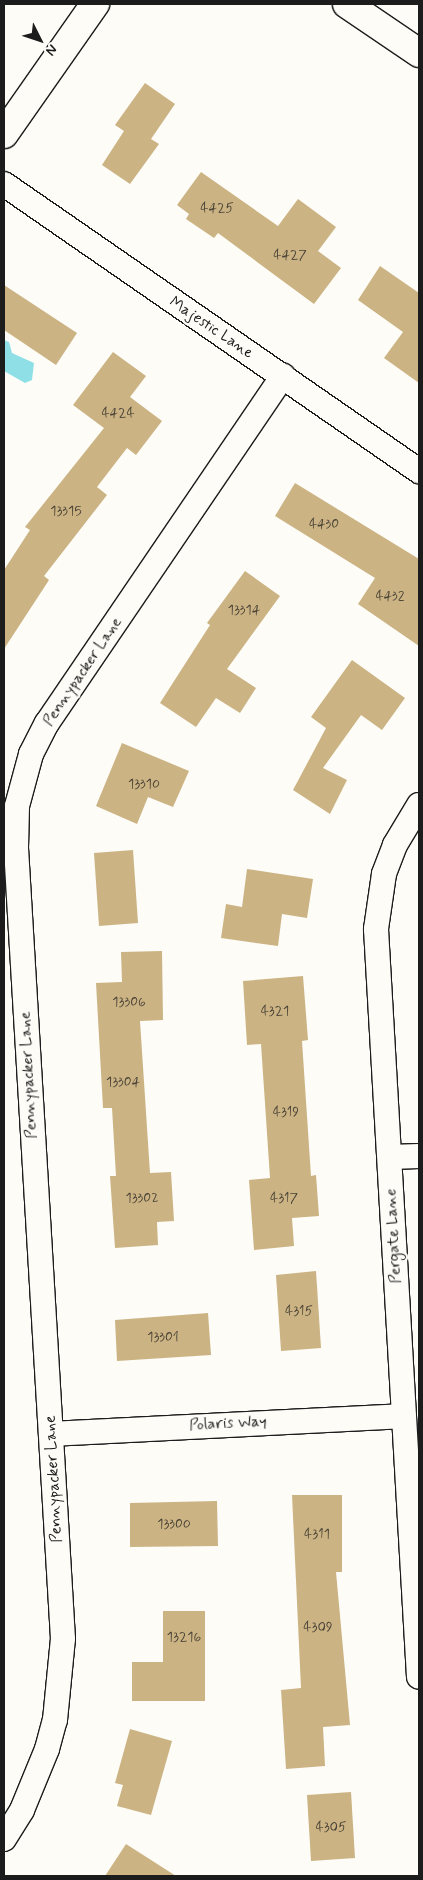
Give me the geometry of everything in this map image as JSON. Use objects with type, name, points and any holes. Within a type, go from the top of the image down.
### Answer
[{"type":"street","points":[[4,134],[94,4]]},
{"type":"street","points":[[347,4],[419,53]]},
{"type":"street","name":"Majestic Lane","points":[[4,184],[419,471]]},
{"type":"street","name":"Pennypacker Lane","points":[[4,1839],[22,1810],[47,1749],[63,1665],[52,1434],[16,858],[17,806],[31,754],[47,723],[283,376]]},
{"type":"street","name":"Pergate Lane","points":[[419,805],[395,845],[384,874],[377,914],[419,1677]]},
{"type":"street","points":[[390,1157],[419,1156]]},
{"type":"street","name":"Polaris Way","points":[[52,1434],[404,1416]]},
{"type":"water","points":[[4,340],[9,342],[12,353],[34,363],[32,380],[25,383],[4,371]]},
{"type":"building","points":[[145,83],[175,104],[151,139],[159,144],[130,184],[102,165],[124,131],[115,125]]},
{"type":"building","points":[[201,172],[278,226],[298,199],[336,227],[318,251],[341,268],[314,304],[218,233],[214,238],[186,219],[189,214],[177,205]]},
{"type":"building","points":[[380,266],[419,293],[419,383],[384,358],[403,332],[358,300]]},
{"type":"building","points":[[4,285],[77,333],[56,365],[4,330]]},
{"type":"building","points":[[113,352],[146,376],[130,397],[162,421],[136,455],[127,448],[97,487],[107,495],[44,576],[49,580],[4,649],[4,570],[30,530],[25,527],[104,428],[73,405]]},
{"type":"building","points":[[295,483],[419,559],[419,646],[358,604],[375,578],[275,516]]},
{"type":"building","points":[[245,571],[280,596],[227,669],[256,688],[240,713],[216,698],[196,727],[160,703],[210,625],[207,623]]},
{"type":"building","points":[[352,660],[405,698],[382,730],[361,715],[323,768],[347,780],[330,814],[293,790],[326,728],[311,717]]},
{"type":"building","points":[[122,743],[189,771],[173,807],[148,797],[137,824],[96,806]]},
{"type":"building","points":[[133,850],[138,923],[99,926],[94,853]]},
{"type":"building","points":[[247,869],[313,879],[307,918],[282,914],[278,946],[221,938],[226,904],[242,907]]},
{"type":"building","points":[[162,951],[163,1020],[140,1021],[150,1173],[171,1172],[174,1221],[157,1222],[158,1245],[115,1248],[110,1176],[116,1176],[112,1108],[103,1108],[96,983],[122,982],[121,952]]},
{"type":"building","points":[[303,976],[308,1040],[302,1041],[311,1176],[316,1175],[319,1216],[292,1218],[294,1246],[254,1250],[249,1180],[270,1178],[261,1044],[247,1045],[243,981]]},
{"type":"building","points":[[316,1271],[321,1348],[281,1351],[276,1275]]},
{"type":"building","points":[[208,1313],[211,1355],[117,1361],[115,1320]]},
{"type":"building","points":[[292,1495],[342,1495],[342,1572],[336,1572],[350,1725],[323,1727],[325,1766],[286,1769],[281,1690],[301,1688]]},
{"type":"building","points":[[217,1501],[218,1546],[130,1547],[130,1503]]},
{"type":"building","points":[[163,1611],[205,1611],[205,1701],[132,1701],[132,1662],[163,1662]]},
{"type":"building","points":[[130,1729],[172,1741],[151,1815],[117,1806],[123,1785],[115,1783]]},
{"type":"building","points":[[351,1792],[355,1858],[311,1861],[307,1795]]},
{"type":"building","points":[[126,1844],[176,1876],[105,1876]]}]
